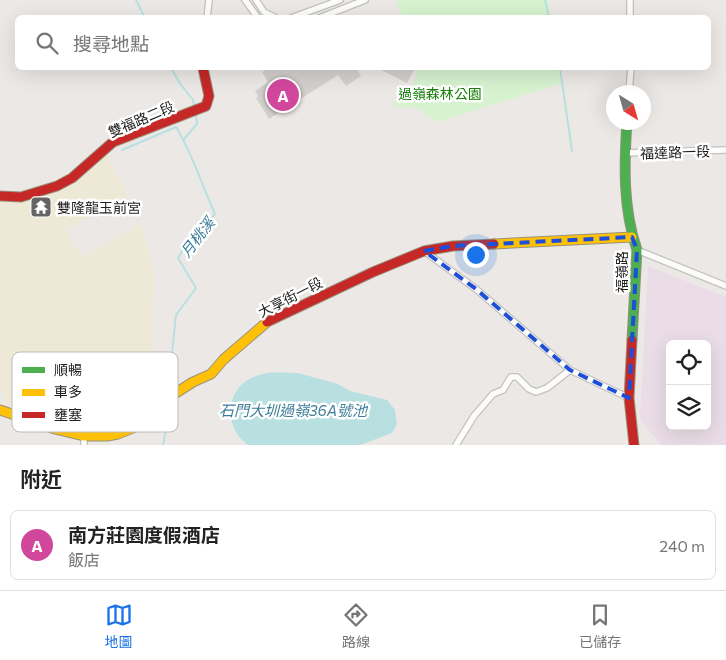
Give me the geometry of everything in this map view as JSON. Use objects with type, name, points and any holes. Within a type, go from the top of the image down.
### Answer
[{"type":"street","points":[[207,15],[209,0]]},
{"type":"street","points":[[245,0],[256,15]]},
{"type":"street","points":[[256,0],[264,12],[270,15]]},
{"type":"street","points":[[299,15],[340,0]]},
{"type":"street","points":[[326,15],[365,0]]},
{"type":"street","points":[[630,0],[630,15]]},
{"type":"street","name":"雙福路二段","points":[[0,196],[22,198],[57,186],[72,178],[113,142],[206,106],[209,96],[203,70]]},
{"type":"street","points":[[630,85],[631,70]]},
{"type":"street","name":"福嶺路","points":[[626,130],[624,153],[626,192],[632,237],[637,250],[629,398],[634,445]]},
{"type":"street","name":"福達路一段","points":[[624,153],[726,150]]},
{"type":"street","name":"大享街一段","points":[[178,391],[211,374],[230,354],[266,323],[372,272],[424,251],[452,246],[632,237]]},
{"type":"street","points":[[637,250],[726,286]]},
{"type":"street","points":[[424,251],[476,289],[570,370],[629,398]]},
{"type":"street","points":[[456,445],[474,416],[493,394],[504,390],[511,377],[517,377],[529,389],[536,392],[547,388],[570,370]]},
{"type":"street","points":[[0,410],[12,414]]},
{"type":"street","points":[[62,432],[84,441]]},
{"type":"street","name":"大享街一段","points":[[84,441],[122,432]]},
{"type":"highlighted area","points":[[632,237],[637,250],[629,398],[570,370],[476,289],[424,251],[453,246]]},
{"type":"shaded area","points":[[107,154],[128,196],[65,230],[83,257],[141,224],[154,273],[153,352],[12,352],[12,410],[8,409],[0,385],[0,200],[10,201],[42,195],[81,176]]},
{"type":"shaded area","points":[[648,266],[726,297],[726,445],[661,445],[640,419]]},
{"type":"shaded area","points":[[90,432],[115,432],[107,434]]},
{"type":"green space","points":[[396,0],[548,0],[552,15],[401,15]]},
{"type":"green space","name":"過嶺森林公園","points":[[417,70],[560,70],[562,83],[438,122],[416,108],[395,107],[391,104],[410,95]]},
{"type":"water","name":"石門大圳過嶺36A號池","points":[[298,373],[338,384],[350,391],[387,400],[395,410],[397,424],[392,433],[360,445],[248,445],[237,434],[232,421],[231,404],[238,389],[250,378],[263,374]]},
{"type":"building","points":[[266,70],[357,70],[361,76],[346,86],[338,75],[269,119],[256,98],[258,96],[255,91],[268,82],[262,72]]},
{"type":"building","points":[[381,70],[414,70],[407,83]]},
{"type":"waterway","points":[[136,0],[144,15]]},
{"type":"waterway","points":[[545,0],[548,15]]},
{"type":"waterway","points":[[172,70],[193,100],[194,105]]},
{"type":"waterway","points":[[560,70],[572,151]]},
{"type":"waterway","points":[[184,139],[197,124],[196,116]]},
{"type":"waterway","name":"月桃溪","points":[[122,150],[176,127],[192,159],[215,214],[186,245],[178,258],[196,288],[176,315],[172,352]]},
{"type":"waterway","name":"月桃溪","points":[[163,445],[166,432]]},
{"type":"traffic: fast","points":[[626,130],[625,154],[627,203],[632,234],[637,250],[632,340]]},
{"type":"traffic: slow","points":[[494,244],[632,237]]},
{"type":"traffic: slow","points":[[178,392],[211,374],[224,359],[267,322]]},
{"type":"traffic: slow","points":[[0,410],[12,414]]},
{"type":"traffic: slow","points":[[67,432],[84,436],[107,436],[123,432]]},
{"type":"traffic: jam","points":[[0,196],[21,197],[57,186],[72,178],[113,142],[206,106],[209,96],[203,70]]},
{"type":"traffic: jam","points":[[267,322],[373,272],[424,251],[453,246],[494,244]]},
{"type":"traffic: jam","points":[[632,340],[629,398],[634,445]]},
{"type":"place","name":"南方莊園度假酒店","points":[[283,95]]},
{"type":"place","name":"雙隆龍玉前宮","points":[[41,207]]}]
